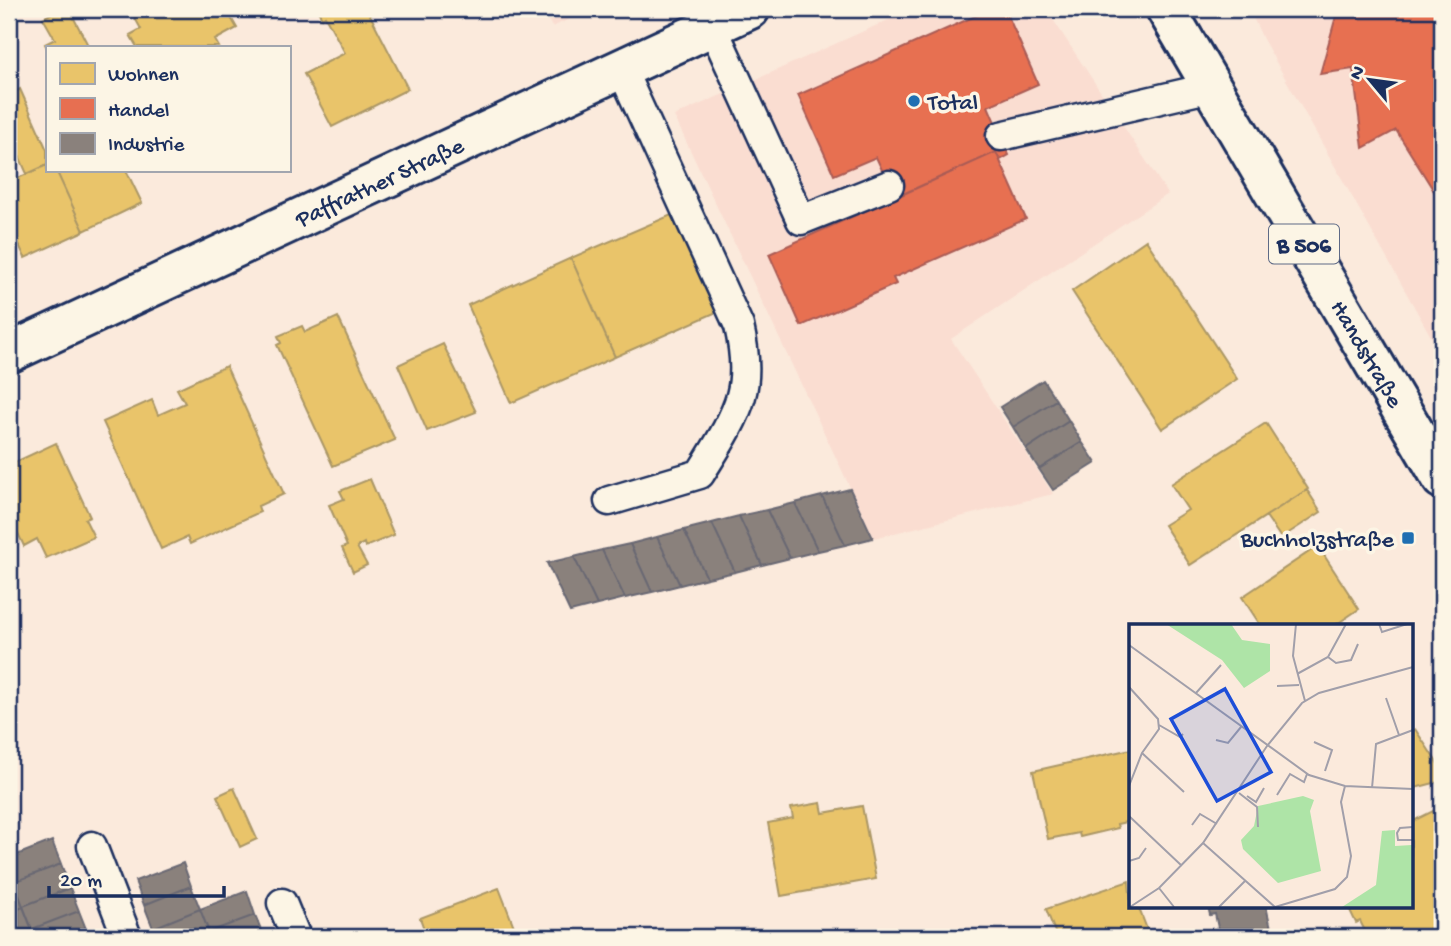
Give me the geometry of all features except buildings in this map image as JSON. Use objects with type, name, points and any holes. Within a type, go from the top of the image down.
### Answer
[{"type":"main road","name":"Paffrather Straße","points":[[9,353],[750,9]]},
{"type":"main road","name":"Handstraße","points":[[1166,9],[1442,479]]},
{"type":"lane","points":[[712,26],[801,220],[889,185]]},
{"type":"lane","points":[[609,501],[700,474],[723,435],[741,396],[745,352],[739,326],[621,68]]},
{"type":"lane","points":[[1001,136],[1212,87]]},
{"type":"lane","points":[[92,846],[127,937]]},
{"type":"lane","points":[[282,903],[296,937]]},
{"type":"shaded area","points":[[543,9],[592,9],[552,27]]},
{"type":"shaded area","points":[[913,9],[1046,9],[1168,194],[951,339],[1053,494],[874,538],[674,116]]},
{"type":"shaded area","points":[[1249,9],[1442,9],[1442,356],[1263,39]]},
{"type":"place","name":"Total","points":[[914,101]]},
{"type":"place","name":"Buchholzstraße","points":[[1408,538]]}]
